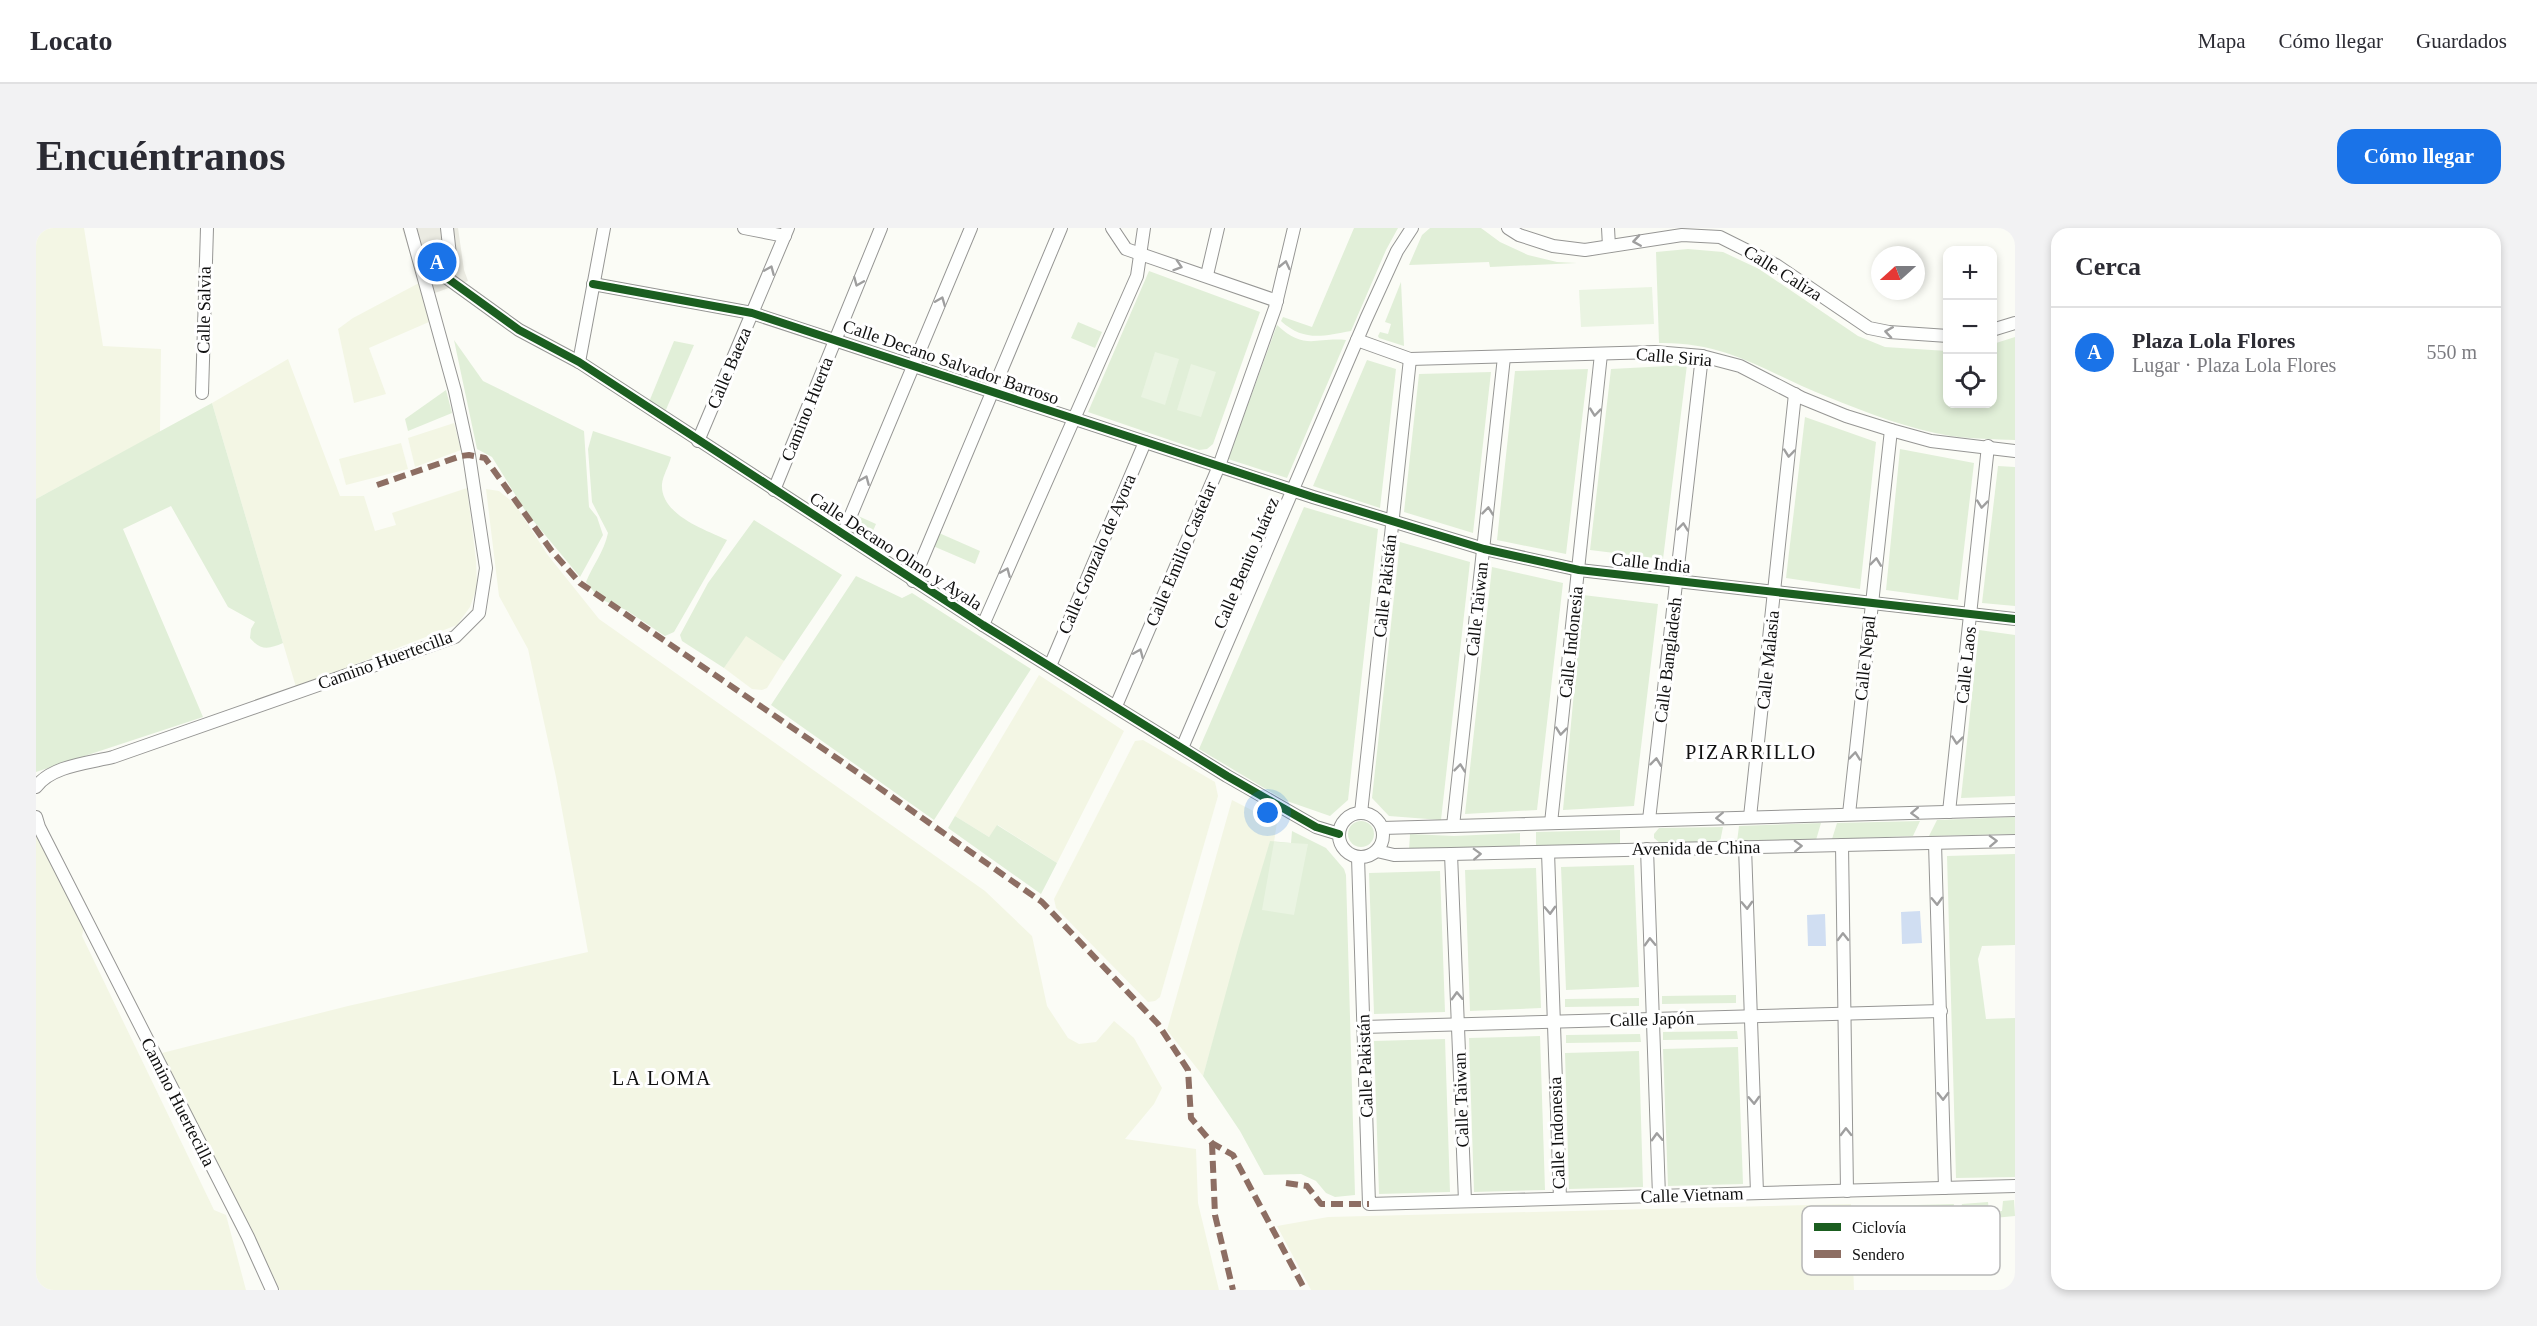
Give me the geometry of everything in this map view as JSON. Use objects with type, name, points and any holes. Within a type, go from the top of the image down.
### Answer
[{"type":"street","name":"Calle Salvia","points":[[202,393],[207,228]]},
{"type":"street","name":"Camino Huertecilla","points":[[36,788],[43,777],[113,757],[455,637],[479,613],[486,568],[469,455],[455,391],[410,228]]},
{"type":"street","points":[[424,281],[447,278],[450,255],[447,228]]},
{"type":"street","points":[[579,362],[604,228]]},
{"type":"street","points":[[744,228],[787,232]]},
{"type":"street","name":"Camino Huerta","points":[[774,490],[881,228]]},
{"type":"street","points":[[843,534],[971,228]]},
{"type":"street","points":[[913,580],[1061,228]]},
{"type":"street","points":[[1112,228],[1126,249],[1208,275],[1277,301]]},
{"type":"street","points":[[983,625],[1137,276],[1144,228]]},
{"type":"street","points":[[1208,275],[1218,228]]},
{"type":"street","name":"Calle Emilio Castelar","points":[[1116,706],[1219,466],[1277,301],[1294,228]]},
{"type":"street","name":"Calle Benito Juárez","points":[[1182,748],[1397,251],[1412,228]]},
{"type":"street","name":"Calle Caliza","points":[[1508,228],[1519,235],[1553,246],[1585,250],[1682,235],[1720,237],[1776,265],[1869,328],[1889,332],[1943,336]]},
{"type":"street","points":[[1608,228],[1610,246]]},
{"type":"street","name":"Calle Baeza","points":[[698,441],[787,232]]},
{"type":"street","name":"Calle Decano Olmo y Ayala","points":[[447,278],[519,330],[579,362],[983,625],[1182,748],[1316,827],[1340,834]]},
{"type":"street","name":"Calle Decano Salvador Barroso","points":[[592,284],[752,313],[835,338],[1293,490]]},
{"type":"street","points":[[1997,328],[2015,323]]},
{"type":"street","name":"Calle Siria","points":[[1358,340],[1410,359],[1655,352],[1702,356],[1740,366],[1795,394],[1846,416],[1891,430],[1931,441],[2015,451]]},
{"type":"street","name":"Calle Indonesia","points":[[1551,823],[1601,354]]},
{"type":"street","name":"Calle Bangladesh","points":[[1649,820],[1702,356]]},
{"type":"street","name":"Calle Taiwan","points":[[1453,826],[1504,357]]},
{"type":"street","name":"Calle Pakistán","points":[[1361,813],[1410,359]]},
{"type":"street","name":"Calle Malasia","points":[[1750,817],[1795,394]]},
{"type":"street","name":"Calle Nepal","points":[[1849,814],[1891,430]]},
{"type":"street","name":"Calle Gonzalo de Ayora","points":[[1050,666],[1145,442]]},
{"type":"street","name":"Calle Laos","points":[[1949,812],[1988,446]]},
{"type":"street","name":"Calle India","points":[[1293,490],[1484,549],[1579,570],[2015,619]]},
{"type":"street","name":"Avenida de China","points":[[1382,828],[2015,810]]},
{"type":"street","points":[[1361,813],[1377,820],[1382,828],[1382,844],[1371,855],[1358,857],[1344,849],[1340,834],[1346,819],[1361,813]]},
{"type":"street","name":"Camino Huertecilla","points":[[36,817],[39,827],[248,1237],[272,1290]]},
{"type":"street","name":"Avenida de China","points":[[1377,851],[1394,855],[2015,841]]},
{"type":"street","points":[[1935,843],[1945,1188]]},
{"type":"street","points":[[1842,844],[1846,1191]]},
{"type":"street","points":[[1745,847],[1757,1193]]},
{"type":"street","points":[[1647,849],[1659,1196]]},
{"type":"street","name":"Calle Indonesia","points":[[1548,852],[1560,1198]]},
{"type":"street","name":"Calle Taiwan","points":[[1451,854],[1465,1201]]},
{"type":"street","name":"Calle Pakistán","points":[[1358,857],[1369,1204]]},
{"type":"street","name":"Calle Japón","points":[[1364,1027],[1941,1011]]},
{"type":"street","name":"Calle Vietnam","points":[[1369,1204],[2015,1186]]},
{"type":"green space","points":[[36,228],[84,228],[103,346],[161,349],[160,432],[36,499]]},
{"type":"green space","points":[[1354,228],[1398,228],[1351,331],[1314,336],[1289,328],[1281,321],[1283,317],[1312,327]]},
{"type":"green space","points":[[1430,228],[1481,228],[1500,242],[1528,255],[1557,262],[1577,263],[1490,267],[1489,262],[1409,265],[1422,235]]},
{"type":"green space","points":[[1688,249],[1723,252],[1759,269],[1858,336],[1885,347],[1943,351],[1943,408],[1997,408],[1997,343],[2015,337],[2015,440],[1959,437],[1920,429],[1843,403],[1727,353],[1684,344],[1659,343],[1656,252]]},
{"type":"green space","points":[[1149,271],[1260,312],[1213,444],[1207,449],[1199,450],[1088,412]]},
{"type":"green space","points":[[1401,282],[1404,346],[1378,336],[1380,332],[1388,334],[1391,324],[1385,322]]},
{"type":"green space","points":[[419,283],[429,322],[369,348],[386,394],[354,403],[338,329],[353,318]]},
{"type":"green space","points":[[1652,287],[1654,324],[1581,327],[1579,290]]},
{"type":"green space","points":[[1078,322],[1102,332],[1095,348],[1071,338]]},
{"type":"green space","points":[[1277,325],[1295,338],[1303,340],[1346,340],[1287,478],[1228,459]]},
{"type":"green space","points":[[454,340],[483,381],[584,431],[589,507],[597,517],[603,535],[580,577],[526,512],[492,457],[477,449]]},
{"type":"green space","points":[[674,341],[694,345],[665,412],[649,402]]},
{"type":"green space","points":[[1155,352],[1179,359],[1165,405],[1141,397]]},
{"type":"green space","points":[[288,359],[340,496],[364,496],[375,531],[396,525],[392,513],[467,488],[477,587],[470,607],[457,625],[296,687],[212,403]]},
{"type":"green space","points":[[1367,360],[1396,369],[1380,508],[1313,486]]},
{"type":"green space","points":[[1191,364],[1216,372],[1201,417],[1177,410]]},
{"type":"green space","points":[[1687,365],[1663,559],[1590,550],[1611,369]]},
{"type":"green space","points":[[1588,369],[1566,554],[1497,540],[1515,371]]},
{"type":"green space","points":[[1491,372],[1473,533],[1404,512],[1419,374]]},
{"type":"green space","points":[[446,390],[452,413],[408,431],[405,419]]},
{"type":"green space","points":[[212,403],[283,643],[265,648],[250,638],[255,622],[228,607],[171,506],[123,529],[203,717],[36,772],[36,499]]},
{"type":"green space","points":[[1805,417],[1876,442],[1860,589],[1786,578]]},
{"type":"green space","points":[[454,423],[461,450],[415,467],[408,438]]},
{"type":"green space","points":[[593,431],[671,457],[662,484],[663,495],[668,504],[686,520],[727,540],[674,632],[665,636],[626,610],[600,599],[586,582],[608,533],[592,502],[588,449]]},
{"type":"green space","points":[[401,443],[408,469],[346,485],[339,459]]},
{"type":"green space","points":[[1900,449],[1974,463],[1958,600],[1886,590]]},
{"type":"green space","points":[[1998,466],[2015,467],[2015,606],[1982,603]]},
{"type":"green space","points":[[486,489],[499,491],[515,504],[547,554],[599,619],[985,891],[1032,936],[1047,1006],[1068,1038],[1079,1044],[1096,1042],[1114,1021],[1134,1038],[1162,1088],[1154,1104],[1125,1139],[1196,1149],[1198,1203],[1219,1290],[280,1290],[162,1053],[348,1006],[588,952],[556,777],[528,649],[499,596]]},
{"type":"green space","points":[[1304,507],[1378,529],[1348,800],[1330,816],[1284,800],[1199,749]]},
{"type":"green space","points":[[856,515],[876,524],[868,542],[849,530]]},
{"type":"green space","points":[[754,520],[842,575],[784,661],[746,636],[724,668],[682,641],[680,635],[708,583]]},
{"type":"green space","points":[[939,533],[980,551],[975,564],[933,546]]},
{"type":"green space","points":[[1400,542],[1470,562],[1441,820],[1389,816],[1372,798]]},
{"type":"green space","points":[[1492,567],[1563,583],[1537,810],[1465,814]]},
{"type":"green space","points":[[856,576],[902,598],[912,593],[1031,669],[934,820],[771,705]]},
{"type":"green space","points":[[1583,595],[1658,604],[1634,806],[1563,810]]},
{"type":"green space","points":[[1979,630],[2015,635],[2015,796],[1961,798]]},
{"type":"green space","points":[[746,635],[784,661],[767,688],[762,690],[752,689],[724,668]]},
{"type":"green space","points":[[1039,675],[1124,731],[1057,863],[998,825],[989,837],[955,816]]},
{"type":"green space","points":[[1143,740],[1215,782],[1218,796],[1160,997],[1148,1002],[1056,908],[1054,899],[1135,741]]},
{"type":"green space","points":[[1232,800],[1277,823],[1274,842],[1270,842],[1203,1076],[1167,1030]]},
{"type":"green space","points":[[955,816],[989,837],[997,825],[1057,863],[1041,894],[948,828]]},
{"type":"green space","points":[[2015,817],[2015,834],[1929,836],[1937,820]]},
{"type":"green space","points":[[1361,821],[1370,825],[1374,834],[1370,843],[1361,847],[1352,843],[1348,834],[1352,825]]},
{"type":"green space","points":[[1920,821],[1913,836],[1832,839],[1837,823]]},
{"type":"green space","points":[[1821,823],[1816,840],[1737,842],[1739,826]]},
{"type":"green space","points":[[1723,827],[1720,842],[1660,843],[1654,838],[1659,828]]},
{"type":"green space","points":[[36,830],[84,926],[82,936],[214,1210],[226,1215],[246,1290],[36,1290]]},
{"type":"green space","points":[[1620,830],[1620,845],[1536,847],[1536,832]]},
{"type":"green space","points":[[1292,831],[1326,848],[1344,869],[1346,875],[1355,1195],[1335,1197],[1326,1193],[1316,1181],[1301,1174],[1264,1175],[1240,1131],[1203,1076],[1270,841],[1291,843]]},
{"type":"green space","points":[[1520,833],[1520,848],[1409,850],[1410,834],[1454,836]]},
{"type":"green space","points":[[1274,842],[1308,844],[1294,915],[1262,910]]},
{"type":"green space","points":[[2015,854],[2015,945],[1982,946],[1978,959],[1986,1019],[2015,1018],[2015,1177],[1956,1178],[1947,856]]},
{"type":"green space","points":[[1634,865],[1639,987],[1566,990],[1561,867]]},
{"type":"green space","points":[[1536,868],[1541,1008],[1470,1011],[1465,870]]},
{"type":"green space","points":[[1440,871],[1445,1012],[1374,1014],[1369,873]]},
{"type":"green space","points":[[1736,995],[1736,1003],[1662,1004],[1662,996]]},
{"type":"green space","points":[[1639,998],[1639,1006],[1565,1007],[1565,999]]},
{"type":"green space","points":[[1737,1031],[1738,1039],[1663,1040],[1663,1032]]},
{"type":"green space","points":[[1640,1034],[1641,1042],[1566,1043],[1566,1035]]},
{"type":"green space","points":[[1540,1036],[1545,1190],[1474,1192],[1469,1038]]},
{"type":"green space","points":[[1445,1039],[1450,1192],[1379,1194],[1374,1041]]},
{"type":"green space","points":[[1738,1047],[1743,1184],[1668,1186],[1663,1049]]},
{"type":"green space","points":[[1639,1051],[1643,1187],[1569,1189],[1565,1053]]},
{"type":"green space","points":[[2014,1200],[2015,1216],[2000,1217],[2003,1201]]},
{"type":"green space","points":[[1988,1202],[1988,1206],[1961,1206],[1962,1204]]},
{"type":"green space","points":[[1851,1204],[1851,1206],[1802,1206],[1802,1275],[1853,1275],[1854,1290],[1311,1290],[1277,1226],[1328,1217]]},
{"type":"green space","points":[[1954,1204],[1954,1206],[1879,1206]]},
{"type":"shaded area","points":[[402,228],[458,228],[464,270],[468,281],[435,293],[419,283]]},
{"type":"water","points":[[1920,911],[1922,943],[1902,944],[1901,912]]},
{"type":"water","points":[[1825,914],[1826,946],[1808,946],[1807,915]]},
{"type":"marked path","points":[[377,485],[461,456],[485,458],[551,550],[580,583],[841,761],[1042,902],[1158,1024],[1188,1070],[1191,1118],[1212,1143],[1233,1155],[1305,1290]]},
{"type":"marked path","points":[[1212,1143],[1215,1215],[1233,1290]]},
{"type":"marked path","points":[[1286,1183],[1307,1186],[1321,1204],[1369,1204]]},
{"type":"cycle path","points":[[447,278],[519,330],[579,362],[983,625],[1227,776],[1316,827],[1339,834]]},
{"type":"cycle path","points":[[593,284],[752,313],[1313,497],[1484,549],[1579,570],[2015,619]]},
{"type":"place","name":"Plaza Lola Flores","points":[[437,262]]},
{"type":"district","name":"PIZARRILLO","points":[[1751,752]]},
{"type":"district","name":"LA LOMA","points":[[662,1078]]}]
